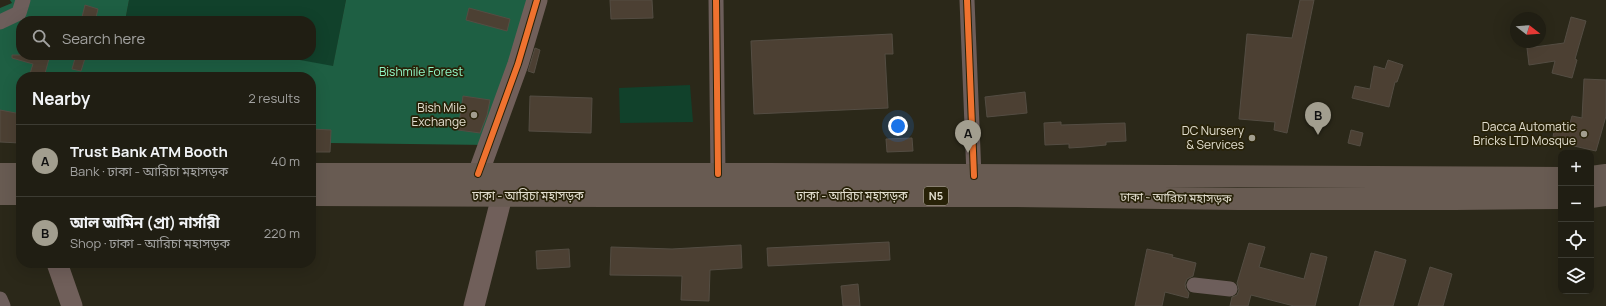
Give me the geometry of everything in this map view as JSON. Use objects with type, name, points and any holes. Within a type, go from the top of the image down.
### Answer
[{"type":"highway","points":[[0,174],[16,174]]},
{"type":"highway","name":"ঢাকা - আরিচা মহাসড়ক","points":[[316,174],[718,174],[1558,178]]},
{"type":"highway","points":[[1594,177],[1606,175]]},
{"type":"highway","points":[[0,194],[16,194]]},
{"type":"highway","name":"ঢাকা - আরিচা মহাসড়ক","points":[[316,194],[502,196],[1015,196],[1455,200],[1558,198]]},
{"type":"highway","points":[[1594,197],[1606,195]]},
{"type":"street","points":[[0,22],[19,12],[24,0]]},
{"type":"street","points":[[478,174],[518,64],[537,0]]},
{"type":"street","points":[[716,0],[718,174]]},
{"type":"street","points":[[967,0],[974,176]]},
{"type":"street","points":[[474,306],[502,196]]},
{"type":"street","points":[[59,268],[72,306]]},
{"type":"street","points":[[1194,285],[1230,289]]},
{"type":"street","points":[[0,299],[3,306]]},
{"type":"green space","name":"Bishmile Forest","points":[[10,0],[129,0],[126,16],[16,16],[16,60],[300,60],[333,66],[346,0],[537,0],[488,145],[330,143],[316,133],[316,72],[16,72],[16,125],[0,125],[0,8],[12,3]]},
{"type":"green space","points":[[129,0],[346,0],[333,67],[298,60],[316,60],[316,16],[126,16]]},
{"type":"green space","points":[[690,85],[693,122],[620,123],[619,88]]},
{"type":"building","points":[[610,0],[652,0],[653,18],[611,19]]},
{"type":"building","points":[[1300,0],[1314,0],[1287,133],[1274,130],[1275,122],[1239,119],[1247,34],[1292,38]]},
{"type":"building","points":[[85,5],[98,9],[96,16],[82,16]]},
{"type":"building","points":[[469,8],[510,19],[507,31],[466,20]]},
{"type":"building","points":[[1571,17],[1586,21],[1575,59],[1577,60],[1572,78],[1552,73],[1555,61],[1529,65],[1527,48],[1546,48],[1546,45],[1564,43]]},
{"type":"building","points":[[892,34],[893,54],[885,54],[888,108],[754,114],[751,41]]},
{"type":"building","points":[[535,48],[540,50],[534,73],[528,71]]},
{"type":"building","points":[[12,55],[16,55],[16,59],[12,58]]},
{"type":"building","points":[[19,60],[49,60],[45,72],[31,72],[33,64]]},
{"type":"building","points":[[75,60],[84,60],[81,71],[72,69]]},
{"type":"building","points":[[1388,60],[1403,65],[1397,82],[1395,82],[1389,107],[1352,98],[1355,86],[1370,89],[1374,66],[1385,69]]},
{"type":"building","points":[[1584,79],[1606,80],[1606,116],[1596,151],[1552,141],[1555,128],[1568,131],[1572,116],[1582,118]]},
{"type":"building","points":[[1025,92],[1027,113],[987,117],[985,97]]},
{"type":"building","name":"Bish Mile Exchange","points":[[463,96],[490,100],[487,115],[480,133],[458,130]]},
{"type":"building","points":[[530,96],[592,98],[591,133],[529,131]]},
{"type":"building","points":[[0,110],[16,113],[16,143],[0,142]]},
{"type":"building","points":[[1061,122],[1061,125],[1125,123],[1126,141],[1106,142],[1106,145],[1069,148],[1069,144],[1045,145],[1044,123]]},
{"type":"building","points":[[316,129],[331,130],[330,152],[316,152]]},
{"type":"building","points":[[1351,130],[1363,133],[1360,146],[1348,143]]},
{"type":"building","points":[[912,138],[913,151],[887,152],[886,139]]},
{"type":"building","points":[[889,242],[890,260],[768,266],[767,248]]},
{"type":"building","points":[[1249,243],[1265,247],[1259,267],[1304,279],[1311,253],[1327,257],[1315,306],[1294,306],[1251,295],[1248,306],[1230,306],[1232,297],[1237,295],[1239,290],[1237,283]]},
{"type":"building","points":[[741,245],[742,268],[710,270],[709,301],[681,300],[682,276],[610,275],[611,247],[672,249]]},
{"type":"building","points":[[569,249],[570,267],[537,269],[536,251]]},
{"type":"building","points":[[1147,249],[1173,255],[1172,257],[1196,263],[1193,276],[1187,279],[1185,284],[1189,293],[1188,298],[1165,292],[1162,306],[1135,306]]},
{"type":"building","points":[[1375,251],[1406,260],[1393,306],[1359,306]]},
{"type":"building","points":[[1430,267],[1452,274],[1443,306],[1418,306]]},
{"type":"building","points":[[858,284],[860,306],[843,306],[841,286]]},
{"type":"cycle path","points":[[478,174],[518,64],[537,0]]},
{"type":"cycle path","points":[[716,0],[718,174]]},
{"type":"cycle path","points":[[967,0],[974,176]]},
{"type":"place","name":"Bish Mile Exchange","points":[[474,115]]},
{"type":"place","name":"Dacca Automatic Bricks LTD Mosque","points":[[1584,134]]},
{"type":"place","name":"আল আমিন (প্রা) নার্সারী","points":[[1318,135]]},
{"type":"place","name":"DC Nursery & Services","points":[[1252,138]]},
{"type":"place","name":"Trust Bank ATM Booth","points":[[968,153]]}]
